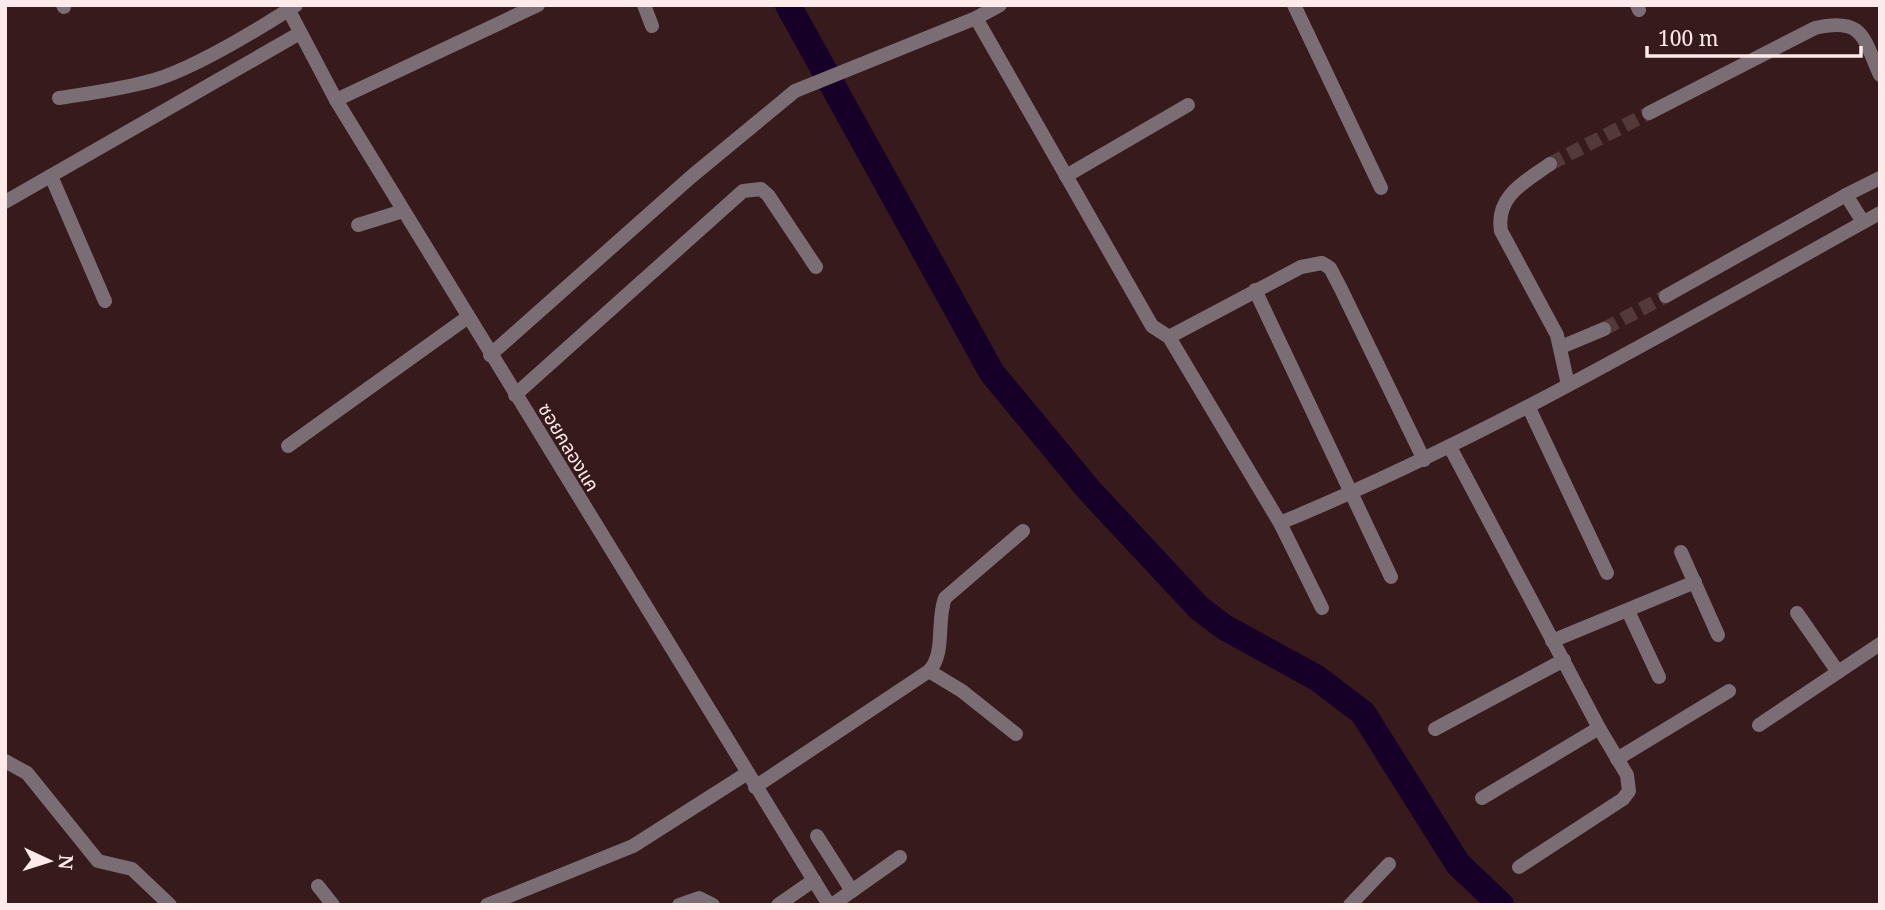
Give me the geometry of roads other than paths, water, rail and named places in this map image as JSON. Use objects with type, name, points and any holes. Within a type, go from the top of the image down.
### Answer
[{"type":"street","points":[[336,100],[538,5]]},
{"type":"street","points":[[644,5],[652,26]]},
{"type":"street","points":[[1294,5],[1381,188]]},
{"type":"street","points":[[59,98],[124,88],[157,79],[182,69],[291,7]]},
{"type":"street","name":"ซอยคลองแค","points":[[291,7],[300,33],[336,100],[746,774],[830,905]]},
{"type":"street","points":[[491,355],[692,176],[785,99],[814,81],[846,71],[976,18],[993,7]]},
{"type":"street","points":[[976,18],[1149,320],[1169,337],[1280,523],[1322,608]]},
{"type":"street","points":[[1649,113],[1815,28],[1834,24],[1848,24],[1859,30],[1880,75]]},
{"type":"street","points":[[5,202],[300,33]]},
{"type":"street","points":[[1066,176],[1188,105]]},
{"type":"street","points":[[1550,163],[1511,192],[1499,217],[1502,230],[1548,315],[1561,347],[1568,385]]},
{"type":"street","points":[[51,176],[105,300]]},
{"type":"street","points":[[1665,296],[1880,178]]},
{"type":"street","points":[[515,395],[743,191],[761,189],[768,195],[816,267]]},
{"type":"street","points":[[1846,195],[1863,222]]},
{"type":"street","points":[[358,225],[403,211]]},
{"type":"street","points":[[1280,523],[1424,460],[1529,408],[1880,212]]},
{"type":"street","points":[[1169,337],[1301,267],[1322,263],[1330,268],[1424,460]]},
{"type":"street","points":[[1255,290],[1391,577]]},
{"type":"street","points":[[288,446],[468,317]]},
{"type":"street","points":[[1561,347],[1604,329]]},
{"type":"street","points":[[1529,408],[1607,573]]},
{"type":"street","points":[[1450,447],[1552,641],[1627,775],[1629,791],[1623,799],[1520,867]]},
{"type":"street","points":[[755,788],[929,671],[937,659],[940,610],[945,598],[1023,531]]},
{"type":"street","points":[[1681,552],[1718,635]]},
{"type":"street","points":[[1552,641],[1695,582]]},
{"type":"street","points":[[1628,611],[1659,677]]},
{"type":"street","points":[[1797,613],[1838,672]]},
{"type":"street","points":[[1759,725],[1880,644]]},
{"type":"street","points":[[1435,729],[1563,660]]},
{"type":"street","points":[[929,671],[962,691],[1016,734]]},
{"type":"street","points":[[1617,759],[1729,691]]},
{"type":"street","points":[[1482,797],[1599,728]]},
{"type":"street","points":[[5,761],[27,774],[98,862],[132,869],[170,905]]},
{"type":"street","points":[[487,905],[633,846],[746,774]]},
{"type":"street","points":[[817,836],[852,891]]},
{"type":"street","points":[[830,905],[900,857]]},
{"type":"street","points":[[1350,905],[1389,864]]},
{"type":"street","points":[[778,905],[814,880]]},
{"type":"street","points":[[318,886],[333,905]]},
{"type":"street","points":[[679,905],[699,898],[713,905]]},
{"type":"waterway","points":[[788,5],[992,373],[1089,490],[1199,608],[1224,627],[1317,678],[1363,713],[1458,864],[1501,905]]},
{"type":"tunnel","points":[[1550,164],[1649,113]]},
{"type":"tunnel","points":[[1604,329],[1666,296]]}]
